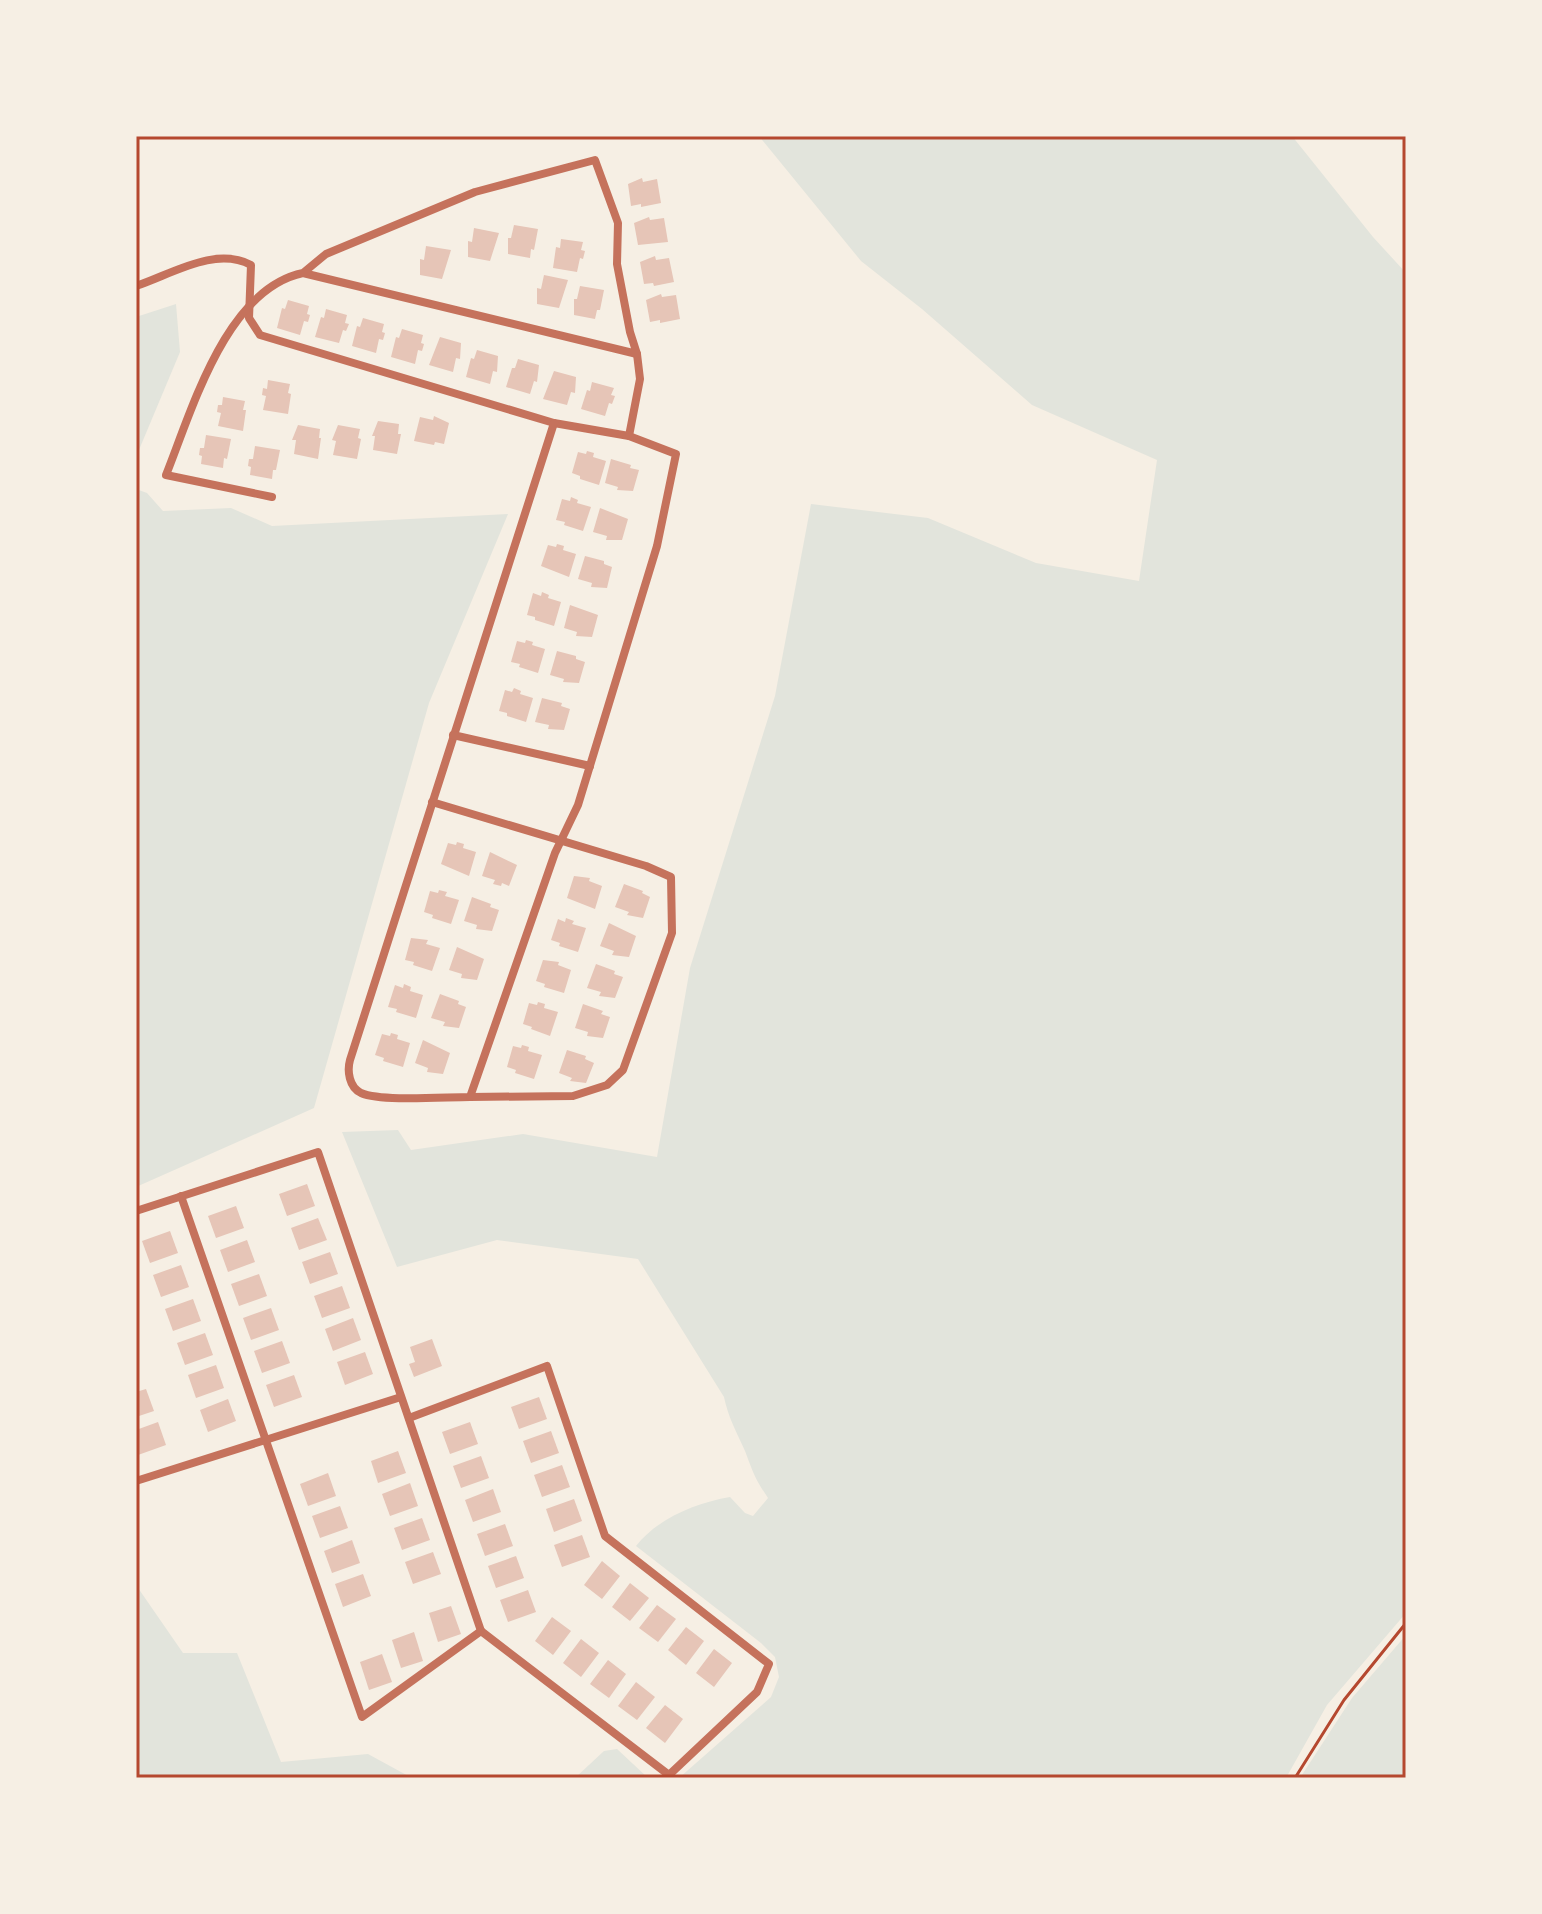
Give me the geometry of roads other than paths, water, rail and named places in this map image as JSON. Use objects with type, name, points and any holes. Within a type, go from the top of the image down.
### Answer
[{"type":"street","points":[[303,273],[326,254],[475,192],[595,160],[618,223],[617,264],[637,354],[640,379],[629,436]]},
{"type":"street","points":[[136,286],[215,258],[237,258],[251,265],[249,318],[260,335],[554,423],[629,436],[676,454],[657,546],[578,805],[561,842],[470,1097]]},
{"type":"street","points":[[272,497],[166,475],[209,366],[252,300],[285,277],[303,273],[637,354]]},
{"type":"street","points":[[432,802],[646,866],[671,877],[672,933],[623,1070],[607,1085],[573,1096],[400,1098],[362,1093],[352,1086],[348,1068],[453,735],[554,423]]},
{"type":"street","points":[[453,735],[590,766]]},
{"type":"street","points":[[136,1211],[318,1152],[481,1631],[669,1775],[757,1692],[769,1664],[605,1536],[547,1366],[409,1418]]},
{"type":"street","points":[[181,1196],[362,1717],[481,1631]]},
{"type":"street","points":[[136,1481],[401,1397]]}]
